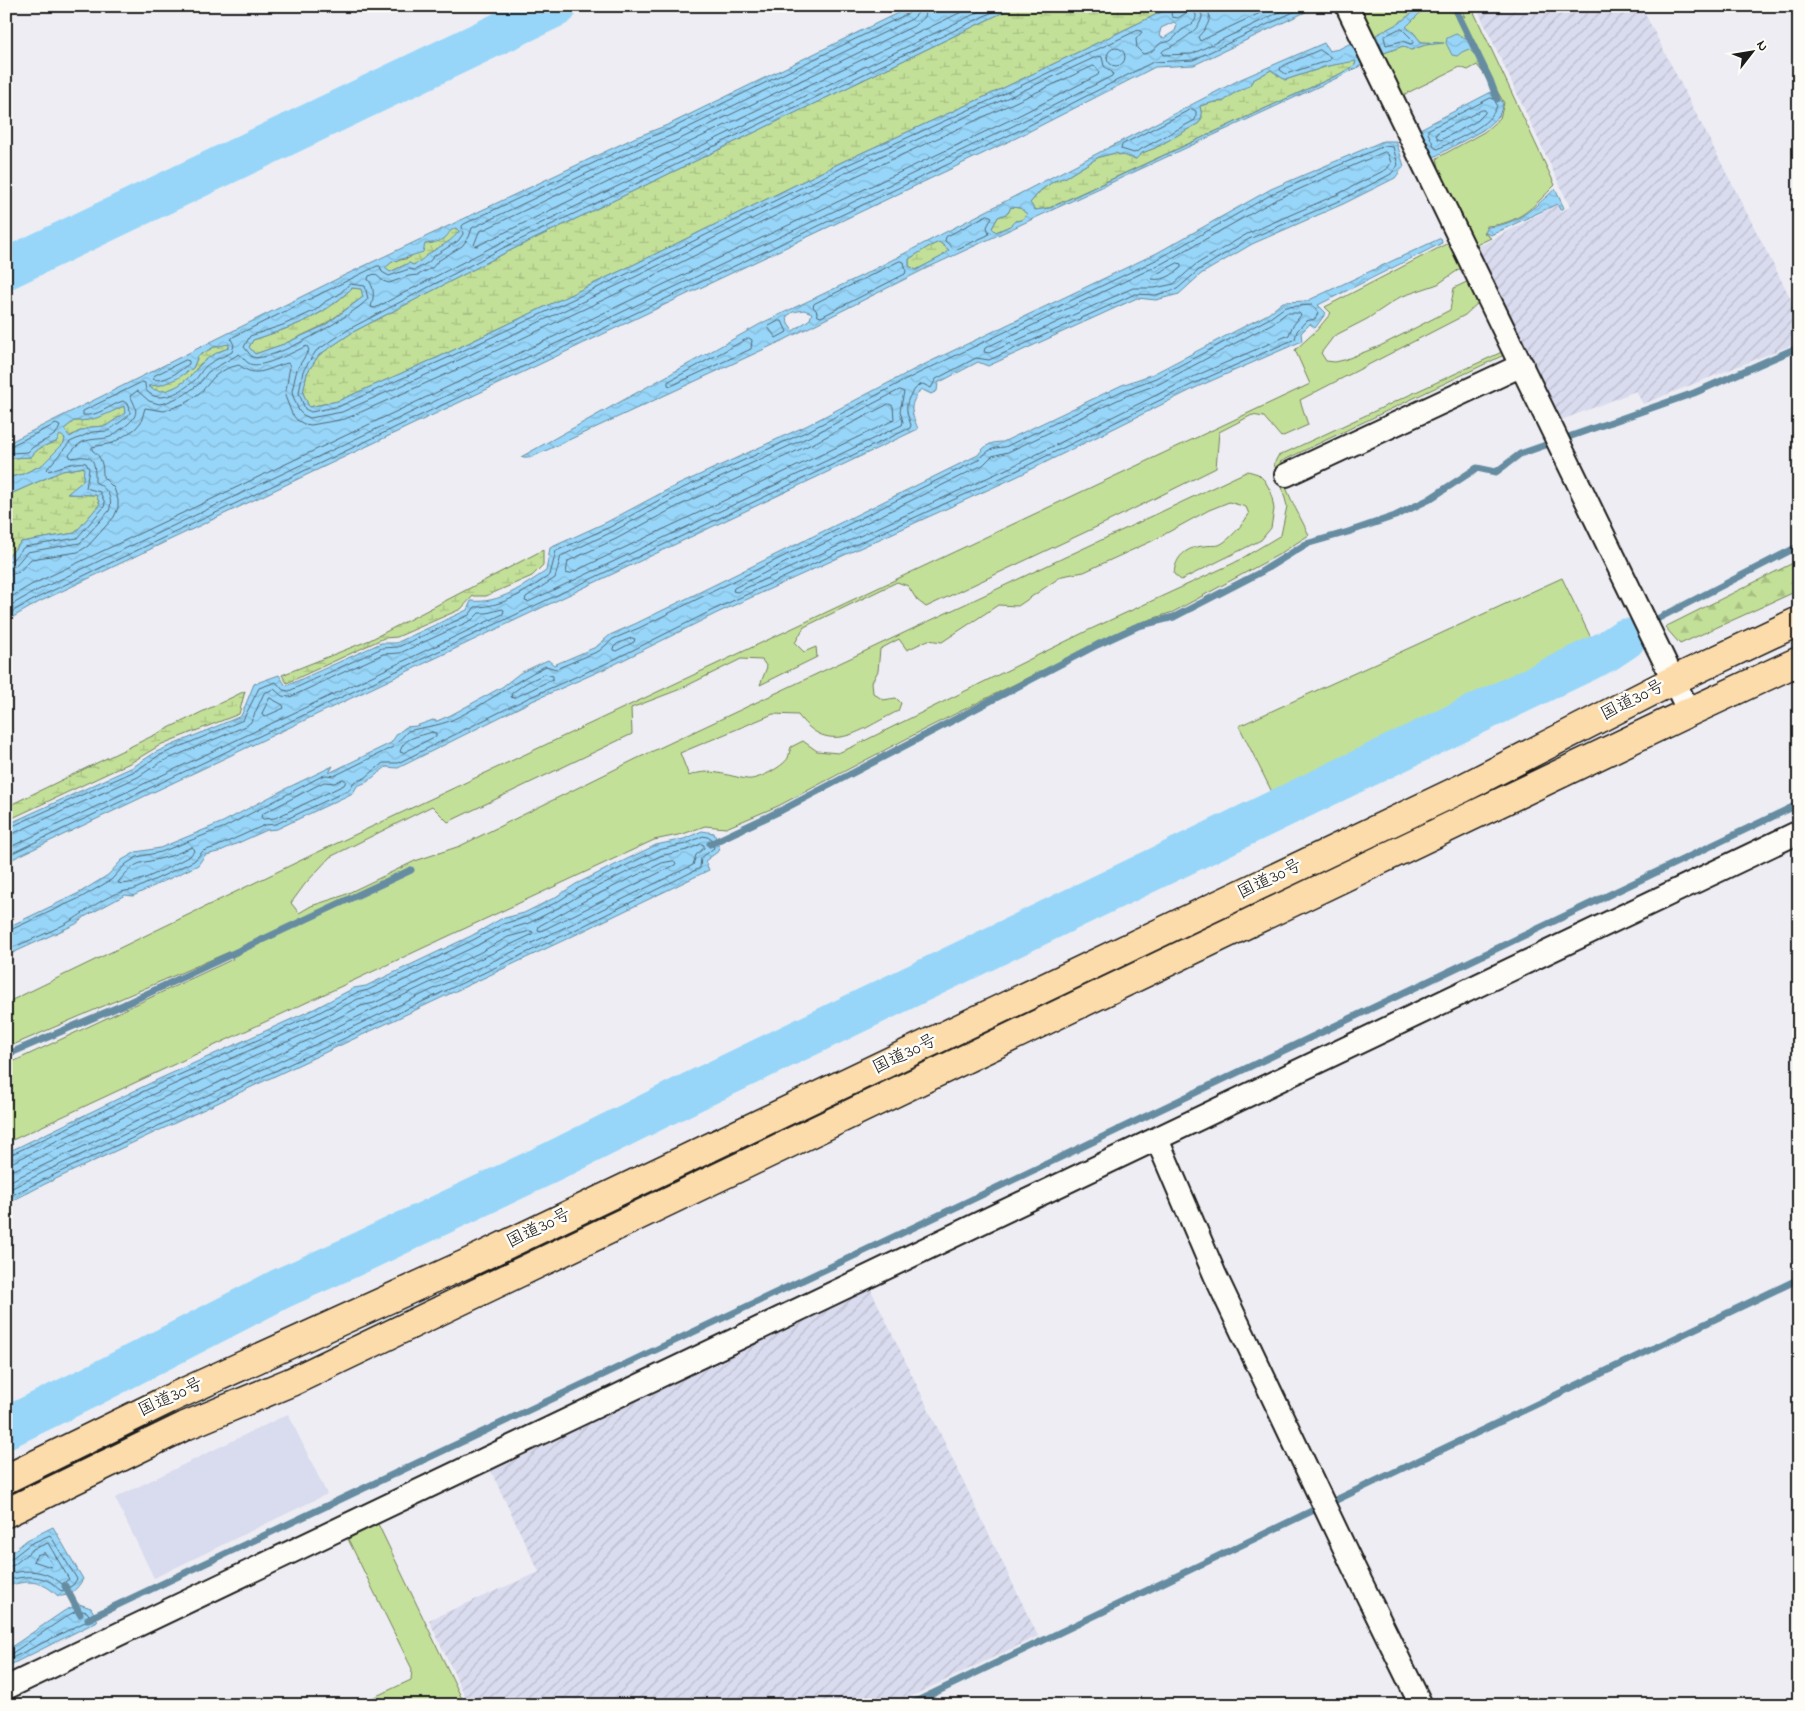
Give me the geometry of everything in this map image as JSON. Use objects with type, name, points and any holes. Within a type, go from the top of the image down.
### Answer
[{"type":"highway","name":"国道30号","points":[[6,1479],[169,1399],[479,1258],[1445,797],[1674,680],[1799,621]]},
{"type":"highway","name":"国道30号","points":[[6,1513],[185,1426],[291,1382],[1799,661]]},
{"type":"street","points":[[1347,6],[1689,712]]},
{"type":"street","points":[[1286,475],[1522,365]]},
{"type":"street","points":[[6,1688],[1799,832]]},
{"type":"street","points":[[1157,1139],[1215,1275],[1421,1705]]},
{"type":"shaded area","points":[[1476,6],[1641,6],[1799,315],[1799,342],[1643,404],[1636,391],[1559,421],[1476,248],[1556,205],[1560,212],[1570,207]]},
{"type":"shaded area","points":[[870,1288],[1038,1636],[893,1705],[469,1705],[429,1620],[539,1572],[491,1471]]},
{"type":"shaded area","points":[[288,1414],[327,1494],[154,1578],[115,1498]]},
{"type":"green space","points":[[1016,6],[1174,6],[993,93],[844,161],[631,266],[441,356],[338,401],[309,407],[303,393],[307,373],[319,355],[353,332],[505,253]]},
{"type":"green space","points":[[1355,6],[1424,6],[1377,35],[1384,53],[1403,46],[1411,50],[1439,43],[1421,42],[1406,27],[1427,6],[1446,6],[1465,17],[1459,6],[1471,6],[1555,185],[1533,207],[1517,218],[1498,225],[1487,226],[1484,233],[1491,238],[1474,246],[1441,177],[1437,158],[1484,132],[1500,118],[1504,103],[1496,89],[1477,65],[1468,70],[1460,67],[1401,96]]},
{"type":"green space","points":[[1356,60],[1355,65],[1340,74],[1049,208],[1035,210],[1030,203],[1041,190],[1054,181],[1066,177],[1099,157],[1115,153],[1136,159],[1142,153],[1155,148],[1199,123],[1202,117],[1200,106],[1224,101],[1234,93],[1249,86],[1253,80],[1271,70],[1285,80],[1328,66]]},
{"type":"green space","points":[[1011,207],[1020,208],[1027,214],[1022,220],[1015,221],[1010,226],[996,232],[992,228],[998,217],[1008,213]]},
{"type":"green space","points":[[456,228],[459,231],[455,238],[431,252],[427,258],[413,265],[409,263],[390,272],[384,268],[392,262],[409,258],[425,244],[433,243]]},
{"type":"green space","points":[[1452,241],[1464,266],[1438,284],[1400,297],[1367,319],[1334,336],[1321,353],[1326,361],[1335,362],[1380,346],[1450,310],[1454,288],[1471,280],[1506,354],[1280,462],[1287,490],[1309,535],[1278,555],[1173,612],[1133,625],[925,729],[778,806],[726,828],[705,826],[683,834],[654,840],[6,1143],[6,1065],[233,959],[229,952],[6,1048],[6,1003],[314,854],[1310,384],[1295,350],[1317,330],[1331,313],[1325,307]],"holes":[[[1480,301],[1504,351],[1278,456],[1274,464],[1287,506],[1281,535],[1234,563],[1091,629],[852,747],[838,753],[817,751],[803,741],[791,747],[788,758],[781,765],[763,776],[751,779],[711,772],[696,773],[689,776],[680,753],[773,714],[798,715],[810,728],[822,735],[834,737],[859,732],[898,711],[901,703],[896,698],[883,700],[873,693],[872,682],[878,671],[880,649],[899,639],[907,650],[928,640],[942,642],[998,605],[1018,606],[1062,576],[1084,572],[1152,541],[1209,510],[1229,502],[1246,507],[1249,514],[1247,518],[1227,540],[1219,545],[1192,548],[1179,558],[1174,574],[1181,580],[1261,540],[1271,528],[1274,509],[1271,492],[1265,481],[1258,474],[1248,471],[636,759],[460,846],[415,861],[342,896],[311,906],[299,913],[291,903],[305,884],[330,857],[432,806],[448,822],[632,734],[631,708],[678,690],[741,659],[762,660],[767,667],[760,685],[817,657],[816,647],[804,652],[795,643],[804,627],[897,582],[908,586],[917,600],[926,607],[1107,522],[1216,468],[1219,432],[1252,415],[1264,417],[1281,437],[1308,425],[1300,400],[1465,315]]]},
{"type":"green space","points":[[939,242],[949,250],[941,257],[916,270],[909,266],[909,259]]},
{"type":"green space","points":[[352,288],[362,289],[363,297],[324,325],[284,344],[255,354],[249,347],[253,340],[294,326],[318,314]]},
{"type":"green space","points":[[229,343],[229,348],[220,351],[200,364],[191,376],[178,386],[161,393],[154,391],[148,385],[161,385],[193,368],[198,356],[214,347]]},
{"type":"green space","points":[[124,406],[125,413],[106,426],[91,427],[69,437],[64,429],[74,421],[94,418]]},
{"type":"green space","points":[[60,434],[65,438],[64,443],[42,465],[23,474],[10,477],[6,473],[6,462],[11,458],[31,457],[42,447],[56,442]]},
{"type":"green space","points":[[85,467],[83,481],[68,494],[96,495],[100,504],[75,533],[21,542],[6,559],[6,496],[62,471]]},
{"type":"green space","points":[[543,550],[543,565],[532,576],[486,596],[473,596],[461,609],[397,637],[384,638],[287,683],[282,675],[370,640]]},
{"type":"green space","points":[[1799,560],[1799,590],[1680,644],[1665,627]]},
{"type":"green space","points":[[1562,578],[1592,640],[1272,792],[1239,726]]},
{"type":"green space","points":[[245,691],[239,714],[162,744],[132,762],[6,821],[6,807]]},
{"type":"green space","points":[[378,1524],[465,1705],[357,1705],[411,1680],[412,1669],[348,1539]]},
{"type":"water","points":[[912,6],[1016,6],[505,253],[353,332],[319,355],[307,373],[303,393],[309,407],[338,401],[441,356],[631,266],[844,161],[993,93],[1174,6],[1318,6],[1194,65],[1155,67],[1020,136],[39,602],[6,621],[6,559],[21,542],[75,533],[100,504],[96,495],[67,494],[83,481],[84,467],[62,471],[6,496],[6,473],[11,477],[23,474],[42,465],[64,443],[65,438],[60,435],[56,442],[42,447],[31,457],[12,458],[6,462],[6,444],[343,276],[634,138],[670,124]],"holes":[[[1174,22],[1177,25],[1175,31],[1164,38],[1159,36],[1161,28]],[[456,228],[459,231],[453,238],[413,265],[409,263],[390,272],[385,268],[392,262],[423,252],[425,244],[442,240],[450,231]],[[352,288],[361,289],[363,297],[324,326],[284,344],[255,354],[249,347],[253,340],[306,320],[329,307]],[[229,344],[229,348],[207,359],[186,380],[176,387],[159,391],[148,386],[161,385],[178,378],[193,368],[198,356],[214,347]],[[124,406],[125,413],[106,426],[91,427],[70,437],[64,429],[74,421],[100,417]]]},
{"type":"water","points":[[1424,6],[1427,6],[1406,27],[1421,42],[1444,43],[1425,45],[1411,50],[1403,46],[1384,53],[1376,35],[1399,23]]},
{"type":"water","points":[[1456,34],[1475,44],[1481,55],[1476,56],[1469,49],[1457,56],[1452,55],[1446,43],[1447,38]]},
{"type":"water","points":[[1353,42],[1362,65],[927,268],[786,339],[532,457],[521,457],[764,322],[861,276],[1241,79],[1324,43],[1329,51],[1339,49]],"holes":[[[1356,61],[1355,65],[1340,74],[1050,208],[1035,210],[1030,203],[1041,190],[1054,181],[1066,177],[1099,157],[1115,153],[1136,159],[1142,153],[1155,148],[1199,123],[1202,117],[1200,106],[1224,101],[1234,93],[1249,86],[1253,80],[1271,70],[1285,80],[1328,66]],[[1011,207],[1020,208],[1027,214],[1022,220],[1015,221],[1010,226],[996,232],[992,228],[998,217],[1008,213]],[[939,242],[949,250],[941,257],[916,270],[909,266],[909,259]],[[804,310],[812,313],[810,319],[793,331],[788,324],[787,316],[793,312]]]},
{"type":"water","points":[[1495,90],[1503,104],[1499,116],[1483,130],[1434,157],[1420,129]]},
{"type":"water","points":[[1383,141],[1396,141],[1404,166],[1395,178],[1343,204],[1252,244],[1201,274],[1179,294],[1156,300],[1137,298],[988,366],[978,362],[938,383],[937,391],[931,394],[921,389],[912,404],[918,429],[6,862],[6,825],[133,767],[156,752],[241,716],[254,684],[279,675],[286,686],[381,643],[396,643],[467,610],[471,601],[492,600],[511,593],[546,571],[550,548],[607,522],[669,489],[808,425],[917,368],[1157,253],[1271,189]]},
{"type":"water","points":[[1555,189],[1564,208],[1560,210],[1557,204],[1491,235],[1485,233],[1488,227],[1508,223],[1525,214]]},
{"type":"water","points":[[1441,238],[1442,243],[1318,305],[1326,313],[1315,328],[1310,324],[1301,333],[1302,341],[1197,387],[1016,477],[717,613],[609,667],[530,702],[398,768],[386,767],[367,782],[357,786],[353,793],[277,829],[267,830],[218,852],[205,855],[198,865],[133,896],[125,895],[86,916],[76,924],[6,956],[6,928],[79,893],[108,875],[122,860],[136,852],[160,848],[223,822],[333,766],[329,773],[391,743],[397,734],[406,727],[416,726],[433,720],[437,721],[451,715],[502,687],[520,673],[548,660],[554,665],[596,647],[610,635],[978,455],[989,445],[1003,442],[1122,385],[1153,374],[1268,314],[1283,302],[1307,301]]},
{"type":"water","points":[[702,831],[714,833],[720,850],[705,861],[709,870],[6,1204],[6,1153],[159,1079],[314,1009],[354,988],[366,986],[471,936],[501,919],[524,913],[554,898],[576,884],[656,845],[684,839]]},
{"type":"water","points":[[53,1527],[83,1579],[78,1586],[70,1594],[62,1596],[58,1596],[46,1587],[34,1583],[27,1582],[6,1587],[6,1557],[27,1540]]},
{"type":"water","points":[[79,1604],[91,1608],[98,1621],[8,1666],[6,1662],[7,1650],[64,1611]]},
{"type":"waterway","points":[[6,269],[557,6]]},
{"type":"waterway","points":[[1454,6],[1490,80],[1497,99]]},
{"type":"waterway","points":[[710,844],[782,810],[1097,645],[1138,626],[1174,617],[1261,572],[1306,544],[1395,516],[1428,500],[1477,468],[1496,472],[1520,454],[1694,393],[1799,347]]},
{"type":"waterway","points":[[1625,639],[1659,618],[1799,546]]},
{"type":"waterway","points":[[6,1428],[282,1288],[550,1163],[688,1094],[1607,651],[1625,639]]},
{"type":"waterway","points":[[88,1619],[883,1242],[1799,804]]},
{"type":"waterway","points":[[6,1055],[123,1005],[411,870]]},
{"type":"waterway","points":[[1334,1501],[1799,1279]]},
{"type":"waterway","points":[[909,1705],[1316,1509]]},
{"type":"waterway","points":[[65,1586],[80,1614]]}]
